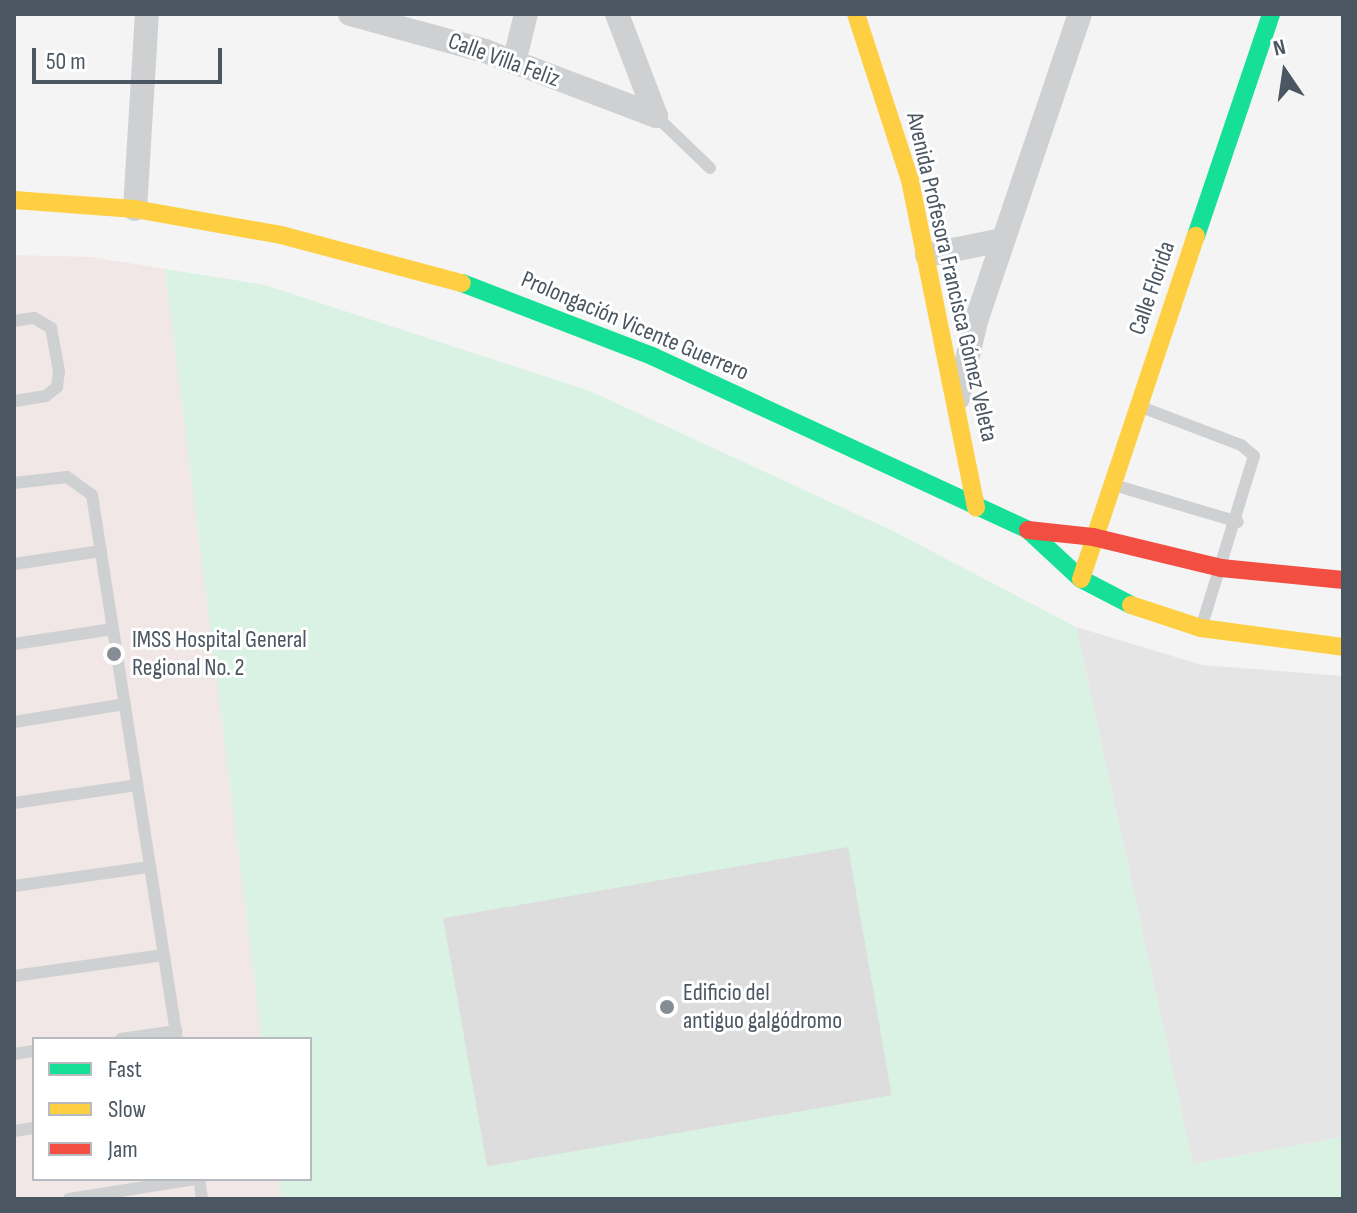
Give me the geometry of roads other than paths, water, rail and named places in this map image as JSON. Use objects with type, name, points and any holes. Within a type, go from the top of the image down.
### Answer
[{"type":"main road","name":"Avenida Profesora Francisca Gómez Veleta","points":[[856,14],[892,112],[927,255],[958,398],[976,507]]},
{"type":"main road","name":"Calle Florida","points":[[1081,579],[1271,14]]},
{"type":"main road","name":"Prolongación Vicente Guerrero","points":[[14,200],[135,209],[352,250],[495,293],[624,343],[1028,530],[1093,537],[1221,568],[1343,580]]},
{"type":"main road","name":"Prolongación Vicente Guerrero","points":[[1028,530],[1081,579],[1136,607],[1201,628],[1343,647]]},
{"type":"street","points":[[135,209],[147,14]]},
{"type":"street","name":"Calle Villa Feliz","points":[[350,14],[514,62],[660,122]]},
{"type":"street","points":[[514,62],[526,14]]},
{"type":"street","points":[[617,14],[660,122]]},
{"type":"street","points":[[958,398],[1003,240],[1080,14]]},
{"type":"street","points":[[927,255],[1003,240]]},
{"type":"lane","points":[[660,122],[710,168]]},
{"type":"lane","points":[[14,321],[34,318],[51,328],[59,371],[57,387],[46,396],[14,401]]},
{"type":"lane","points":[[1138,406],[1250,450],[1254,463],[1238,522],[1201,628]]},
{"type":"lane","points":[[14,483],[67,477],[92,495],[177,1035],[149,1037]]},
{"type":"lane","points":[[1111,484],[1238,522]]},
{"type":"lane","points":[[14,564],[101,551]]},
{"type":"lane","points":[[14,644],[113,629]]},
{"type":"lane","points":[[14,722],[125,704]]},
{"type":"lane","points":[[14,803],[137,785]]},
{"type":"lane","points":[[14,886],[150,867]]},
{"type":"lane","points":[[14,976],[164,955]]},
{"type":"lane","points":[[69,1199],[184,1181]]},
{"type":"place","name":"IMSS Hospital General Regional No. 2","points":[[114,654]]},
{"type":"place","name":"Edificio del antiguo galgódromo","points":[[667,1007]]}]
